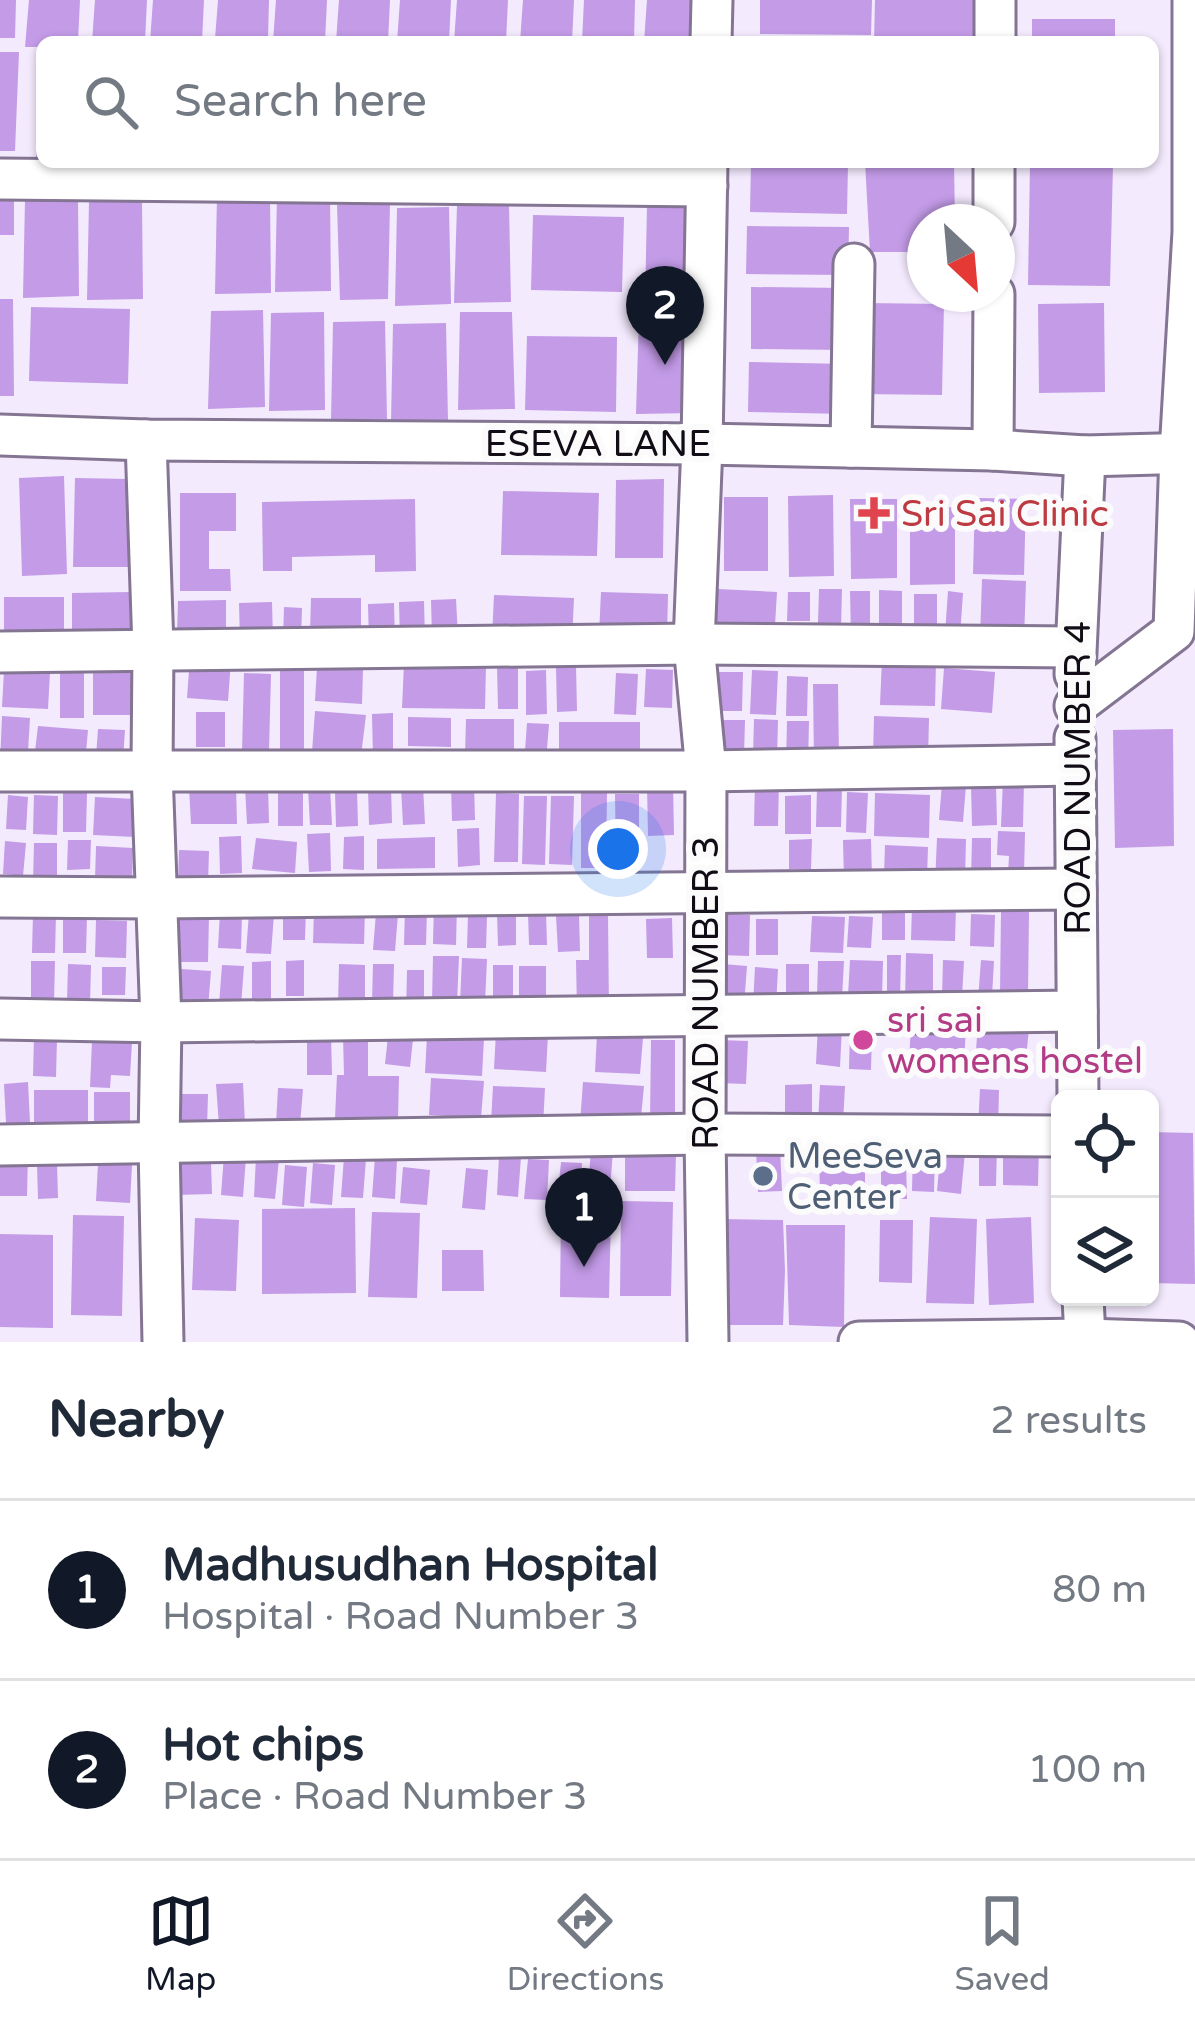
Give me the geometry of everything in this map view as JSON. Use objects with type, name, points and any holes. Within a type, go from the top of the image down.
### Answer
[{"type":"street","points":[[711,36],[712,0]]},
{"type":"street","points":[[995,0],[995,36]]},
{"type":"street","points":[[1075,706],[1174,631],[1188,453],[1194,232],[1192,0]]},
{"type":"street","points":[[994,168],[994,204]]},
{"type":"street","points":[[0,179],[707,174]]},
{"type":"street","name":"ROAD NUMBER 3","points":[[707,174],[694,644],[706,771],[708,1342]]},
{"type":"street","points":[[851,447],[854,264]]},
{"type":"street","points":[[994,312],[994,450]]},
{"type":"street","name":"ESEVA LANE","points":[[0,435],[851,447],[1085,457],[1188,453]]},
{"type":"street","points":[[146,440],[161,1022],[163,1342]]},
{"type":"street","name":"ROAD NUMBER 4","points":[[1078,1090],[1074,646],[1085,457]]},
{"type":"street","points":[[0,652],[694,644],[1074,646]]},
{"type":"street","points":[[0,771],[706,771],[1076,765]]},
{"type":"street","points":[[0,897],[1076,889]]},
{"type":"street","points":[[0,1019],[161,1022],[1077,1011]]},
{"type":"street","points":[[0,1145],[705,1133],[1051,1136]]},
{"type":"street","points":[[1084,1306],[1085,1339]]},
{"type":"street","points":[[860,1342],[1179,1342]]},
{"type":"building","points":[[0,0],[16,0],[15,38],[0,38]]},
{"type":"building","points":[[29,0],[80,0],[78,36],[36,36],[36,47],[25,47]]},
{"type":"building","points":[[95,0],[147,0],[145,36],[92,36]]},
{"type":"building","points":[[153,0],[204,0],[202,36],[150,36]]},
{"type":"building","points":[[218,0],[269,0],[268,36],[215,36]]},
{"type":"building","points":[[276,0],[327,0],[325,36],[273,36]]},
{"type":"building","points":[[339,0],[390,0],[388,36],[336,36]]},
{"type":"building","points":[[400,0],[451,0],[449,36],[397,36]]},
{"type":"building","points":[[457,0],[508,0],[506,36],[454,36]]},
{"type":"building","points":[[523,0],[574,0],[572,36],[520,36]]},
{"type":"building","points":[[584,0],[635,0],[634,36],[582,36]]},
{"type":"building","points":[[647,0],[698,0],[696,36],[644,36]]},
{"type":"building","points":[[760,0],[872,0],[871,35],[760,34]]},
{"type":"building","points":[[875,0],[976,0],[975,36],[874,36]]},
{"type":"building","points":[[1032,19],[1115,19],[1115,36],[1032,36]]},
{"type":"building","points":[[0,52],[19,52],[15,151],[0,151]]},
{"type":"building","points":[[517,168],[569,168],[569,171],[517,172]]},
{"type":"building","points":[[643,168],[696,168],[696,171]]},
{"type":"building","points":[[751,168],[848,168],[847,214],[750,212]]},
{"type":"building","points":[[865,168],[954,168],[955,204],[907,204],[907,252],[870,252]]},
{"type":"building","points":[[1030,168],[1113,168],[1110,286],[1028,285]]},
{"type":"building","points":[[0,193],[14,193],[14,235],[0,235]]},
{"type":"building","points":[[330,193],[331,291],[275,292],[277,194]]},
{"type":"building","points":[[270,195],[271,293],[215,294],[217,196]]},
{"type":"building","points":[[78,199],[79,296],[23,298],[25,200]]},
{"type":"building","points":[[142,201],[143,299],[87,300],[89,202]]},
{"type":"building","points":[[390,203],[388,299],[340,300],[337,205]]},
{"type":"building","points":[[457,205],[509,205],[511,302],[454,303]]},
{"type":"building","points":[[700,205],[702,302],[645,304],[647,206]]},
{"type":"building","points":[[449,207],[451,304],[395,306],[397,208]]},
{"type":"building","points":[[533,215],[624,217],[622,292],[531,290]]},
{"type":"building","points":[[747,226],[849,227],[848,275],[746,274]]},
{"type":"building","points":[[751,287],[845,288],[844,350],[751,349]]},
{"type":"building","points":[[0,299],[13,299],[14,396],[0,396]]},
{"type":"building","points":[[865,303],[907,304],[907,312],[944,312],[942,395],[863,394]]},
{"type":"building","points":[[1104,303],[1105,392],[1039,393],[1038,304]]},
{"type":"building","points":[[31,307],[130,309],[128,384],[29,381]]},
{"type":"building","points":[[263,310],[265,407],[208,409],[211,311]]},
{"type":"building","points":[[324,312],[325,410],[269,411],[271,313]]},
{"type":"building","points":[[460,312],[512,312],[515,409],[458,410]]},
{"type":"building","points":[[639,316],[691,316],[693,413],[636,414]]},
{"type":"building","points":[[385,321],[387,419],[331,420],[333,322]]},
{"type":"building","points":[[446,323],[448,421],[391,422],[393,324]]},
{"type":"building","points":[[527,336],[617,337],[616,412],[525,410]]},
{"type":"building","points":[[749,362],[847,364],[846,414],[748,412]]},
{"type":"building","points":[[64,476],[67,574],[22,576],[19,478]]},
{"type":"building","points":[[75,478],[129,479],[128,567],[73,567]]},
{"type":"building","points":[[664,479],[663,558],[615,558],[616,480]]},
{"type":"building","points":[[503,491],[599,493],[597,556],[501,555]]},
{"type":"building","points":[[180,493],[236,493],[236,531],[209,531],[209,569],[230,569],[231,591],[180,591]]},
{"type":"building","points":[[833,495],[834,576],[789,577],[788,496]]},
{"type":"building","points":[[724,497],[768,497],[768,571],[724,571]]},
{"type":"building","points":[[975,498],[1026,499],[1024,575],[973,574]]},
{"type":"building","points":[[415,499],[416,571],[375,572],[375,555],[292,557],[292,571],[263,571],[262,502]]},
{"type":"building","points":[[850,499],[897,499],[897,578],[851,579]]},
{"type":"building","points":[[955,507],[955,584],[910,585],[910,508]]},
{"type":"building","points":[[982,579],[1026,581],[1024,640],[980,638]]},
{"type":"building","points":[[718,589],[777,592],[775,625],[716,622]]},
{"type":"building","points":[[819,589],[842,589],[841,629],[818,623]]},
{"type":"building","points":[[879,590],[902,591],[902,627],[879,627]]},
{"type":"building","points":[[850,591],[870,591],[870,637],[851,637]]},
{"type":"building","points":[[948,591],[963,593],[960,636],[945,634]]},
{"type":"building","points":[[131,592],[131,635],[72,635],[72,593]]},
{"type":"building","points":[[601,592],[668,594],[667,637],[599,635]]},
{"type":"building","points":[[788,592],[810,592],[810,621],[787,621]]},
{"type":"building","points":[[914,594],[937,594],[937,633],[914,633]]},
{"type":"building","points":[[494,595],[574,598],[572,641],[492,638]]},
{"type":"building","points":[[4,597],[64,597],[64,632],[4,632]]},
{"type":"building","points":[[311,598],[361,598],[361,634],[310,634]]},
{"type":"building","points":[[456,599],[458,637],[432,638],[431,600]]},
{"type":"building","points":[[226,600],[226,632],[177,633],[178,601]]},
{"type":"building","points":[[424,601],[425,639],[400,640],[399,602]]},
{"type":"building","points":[[272,602],[273,640],[240,641],[239,603]]},
{"type":"building","points":[[394,603],[395,641],[369,641],[368,604]]},
{"type":"building","points":[[284,607],[302,608],[301,641],[283,640]]},
{"type":"building","points":[[190,657],[231,660],[228,701],[187,698]]},
{"type":"building","points":[[882,659],[936,661],[935,706],[880,705]]},
{"type":"building","points":[[404,664],[486,665],[485,709],[402,708]]},
{"type":"building","points":[[518,664],[518,709],[498,709],[497,665]]},
{"type":"building","points":[[576,666],[577,711],[557,712],[556,667]]},
{"type":"building","points":[[317,667],[363,669],[362,704],[315,701]]},
{"type":"building","points":[[280,668],[304,668],[304,761],[280,761]]},
{"type":"building","points":[[944,668],[995,672],[992,713],[941,709]]},
{"type":"building","points":[[646,669],[673,670],[672,708],[644,707]]},
{"type":"building","points":[[546,670],[547,714],[526,715],[526,671]]},
{"type":"building","points":[[752,670],[778,671],[776,715],[750,714]]},
{"type":"building","points":[[4,671],[50,672],[48,709],[2,707]]},
{"type":"building","points":[[60,671],[84,671],[84,718],[60,718]]},
{"type":"building","points":[[93,672],[136,672],[136,715],[93,715]]},
{"type":"building","points":[[712,672],[743,672],[742,711],[711,711]]},
{"type":"building","points":[[244,673],[271,674],[269,751],[242,751]]},
{"type":"building","points":[[616,673],[638,674],[636,715],[614,714]]},
{"type":"building","points":[[787,676],[808,677],[807,716],[786,716]]},
{"type":"building","points":[[813,684],[838,684],[839,762],[814,762]]},
{"type":"building","points":[[315,711],[366,715],[361,756],[312,752]]},
{"type":"building","points":[[196,712],[225,712],[225,747],[196,747]]},
{"type":"building","points":[[393,713],[393,758],[373,758],[372,714]]},
{"type":"building","points":[[2,716],[30,718],[28,752],[0,763]]},
{"type":"building","points":[[874,716],[929,718],[928,761],[873,759]]},
{"type":"building","points":[[408,717],[451,718],[451,747],[408,746]]},
{"type":"building","points":[[466,719],[514,719],[514,757],[465,757]]},
{"type":"building","points":[[754,719],[778,720],[777,758],[753,757]]},
{"type":"building","points":[[716,720],[745,720],[744,756],[715,755]]},
{"type":"building","points":[[787,721],[809,721],[808,765],[786,764]]},
{"type":"building","points":[[559,722],[640,722],[640,754],[559,754]]},
{"type":"building","points":[[527,723],[549,724],[546,761],[524,765]]},
{"type":"building","points":[[38,726],[88,730],[85,764],[34,760]]},
{"type":"building","points":[[98,729],[125,730],[123,759],[96,757]]},
{"type":"building","points":[[1173,729],[1174,846],[1115,848],[1113,730]]},
{"type":"building","points":[[755,779],[779,780],[778,826],[754,826]]},
{"type":"building","points":[[1003,779],[1024,780],[1023,827],[1001,827]]},
{"type":"building","points":[[474,783],[475,820],[452,821],[451,784]]},
{"type":"building","points":[[673,783],[674,835],[648,836],[647,784]]},
{"type":"building","points":[[942,783],[966,785],[963,822],[939,820]]},
{"type":"building","points":[[236,786],[237,824],[191,824],[189,787]]},
{"type":"building","points":[[268,786],[269,823],[247,824],[245,787]]},
{"type":"building","points":[[391,786],[392,823],[369,825],[368,787]]},
{"type":"building","points":[[423,786],[425,824],[403,825],[401,787]]},
{"type":"building","points":[[971,786],[996,786],[997,825],[972,826]]},
{"type":"building","points":[[330,787],[332,825],[310,825],[308,788]]},
{"type":"building","points":[[817,787],[842,787],[841,827],[816,827]]},
{"type":"building","points":[[357,789],[358,826],[336,827],[335,790]]},
{"type":"building","points":[[278,791],[303,792],[303,826],[278,826]]},
{"type":"building","points":[[847,792],[868,793],[866,833],[846,832]]},
{"type":"building","points":[[63,793],[87,793],[86,832],[63,832]]},
{"type":"building","points":[[496,793],[519,794],[518,862],[494,862]]},
{"type":"building","points":[[581,793],[607,793],[606,868],[581,868]]},
{"type":"building","points":[[875,793],[930,795],[929,838],[874,836]]},
{"type":"building","points":[[615,794],[639,794],[639,865],[616,865]]},
{"type":"building","points":[[8,795],[28,797],[26,830],[6,829]]},
{"type":"building","points":[[34,795],[58,796],[57,835],[33,834]]},
{"type":"building","points":[[811,795],[811,834],[785,834],[785,796]]},
{"type":"building","points":[[524,796],[547,796],[545,865],[522,864]]},
{"type":"building","points":[[551,796],[574,796],[572,865],[549,864]]},
{"type":"building","points":[[95,797],[136,799],[135,837],[93,835]]},
{"type":"building","points":[[479,828],[480,865],[458,867],[457,829]]},
{"type":"building","points":[[998,831],[1025,832],[1024,874],[1008,874],[1009,856],[997,855]]},
{"type":"building","points":[[330,833],[331,871],[309,872],[307,834]]},
{"type":"building","points":[[241,836],[242,873],[220,874],[219,837]]},
{"type":"building","points":[[364,836],[364,870],[343,869],[344,837]]},
{"type":"building","points":[[435,837],[435,868],[377,869],[377,839]]},
{"type":"building","points":[[256,838],[297,842],[295,873],[252,869]]},
{"type":"building","points":[[937,838],[966,839],[965,878],[935,884]]},
{"type":"building","points":[[972,838],[991,838],[991,878],[971,878]]},
{"type":"building","points":[[812,839],[811,869],[789,869],[789,840]]},
{"type":"building","points":[[871,839],[872,880],[844,881],[843,840]]},
{"type":"building","points":[[68,840],[91,840],[90,869],[67,870]]},
{"type":"building","points":[[5,841],[26,843],[23,876],[3,874]]},
{"type":"building","points":[[34,843],[57,843],[57,883],[33,883]]},
{"type":"building","points":[[885,845],[928,847],[927,878],[884,876]]},
{"type":"building","points":[[96,846],[133,848],[132,882],[95,880]]},
{"type":"building","points":[[179,850],[209,851],[208,885],[178,884]]},
{"type":"building","points":[[434,903],[457,904],[456,945],[433,944]]},
{"type":"building","points":[[912,906],[956,907],[955,941],[911,940]]},
{"type":"building","points":[[283,907],[306,907],[305,940],[283,940]]},
{"type":"building","points":[[314,909],[365,910],[364,944],[313,943]]},
{"type":"building","points":[[405,909],[427,910],[426,945],[404,945]]},
{"type":"building","points":[[220,912],[242,913],[241,949],[218,948]]},
{"type":"building","points":[[528,912],[546,912],[547,945],[529,945]]},
{"type":"building","points":[[882,912],[905,912],[905,940],[882,940]]},
{"type":"building","points":[[1001,912],[1029,912],[1028,994],[1000,994]]},
{"type":"building","points":[[33,913],[56,914],[55,953],[32,953]]},
{"type":"building","points":[[249,913],[274,914],[271,954],[246,953]]},
{"type":"building","points":[[376,913],[398,914],[395,951],[373,950]]},
{"type":"building","points":[[63,914],[87,915],[86,953],[63,953]]},
{"type":"building","points":[[178,914],[209,915],[208,962],[176,962]]},
{"type":"building","points":[[497,914],[516,914],[516,945],[498,946]]},
{"type":"building","points":[[589,914],[608,914],[609,1011],[577,1011],[576,960],[589,960]]},
{"type":"building","points":[[721,914],[750,915],[749,956],[719,955]]},
{"type":"building","points":[[971,914],[995,915],[994,947],[970,946]]},
{"type":"building","points":[[468,915],[487,916],[486,948],[467,948]]},
{"type":"building","points":[[579,915],[580,951],[558,952],[556,916]]},
{"type":"building","points":[[812,916],[845,917],[843,953],[810,952]]},
{"type":"building","points":[[849,916],[873,917],[871,948],[847,947]]},
{"type":"building","points":[[672,918],[673,958],[647,958],[646,919]]},
{"type":"building","points":[[756,919],[778,919],[778,955],[756,955]]},
{"type":"building","points":[[96,920],[127,921],[126,958],[95,957]]},
{"type":"building","points":[[906,953],[933,954],[933,1004],[905,1004]]},
{"type":"building","points":[[887,955],[901,955],[900,999],[887,999]]},
{"type":"building","points":[[433,956],[459,956],[457,1003],[432,1002]]},
{"type":"building","points":[[462,958],[487,959],[485,1003],[460,1003]]},
{"type":"building","points":[[304,960],[304,996],[286,996],[286,961]]},
{"type":"building","points":[[850,960],[883,961],[882,998],[848,996]]},
{"type":"building","points":[[943,960],[964,961],[962,997],[942,997]]},
{"type":"building","points":[[981,960],[994,961],[992,996],[978,1000]]},
{"type":"building","points":[[31,961],[55,961],[54,1001],[31,1000]]},
{"type":"building","points":[[271,961],[271,1001],[252,1001],[252,962]]},
{"type":"building","points":[[818,961],[844,961],[842,998],[817,997]]},
{"type":"building","points":[[68,964],[91,965],[90,1004],[67,1003]]},
{"type":"building","points":[[339,964],[365,965],[365,1005],[338,1005]]},
{"type":"building","points":[[373,964],[394,964],[393,1004],[372,1003]]},
{"type":"building","points":[[723,964],[747,966],[744,1005],[720,1002]]},
{"type":"building","points":[[786,964],[809,964],[809,1004],[786,1005]]},
{"type":"building","points":[[222,965],[244,966],[241,1006],[219,1005]]},
{"type":"building","points":[[493,965],[513,965],[513,1004],[493,1003]]},
{"type":"building","points":[[519,966],[546,966],[546,1004],[519,1004]]},
{"type":"building","points":[[102,967],[126,967],[125,995],[102,995]]},
{"type":"building","points":[[755,967],[778,969],[776,1006],[753,1005]]},
{"type":"building","points":[[181,969],[211,971],[208,1008],[178,1006]]},
{"type":"building","points":[[407,970],[424,970],[424,1013],[406,1013]]},
{"type":"building","points":[[911,1023],[966,1025],[964,1065],[909,1063]]},
{"type":"building","points":[[978,1023],[1029,1028],[1025,1069],[975,1064]]},
{"type":"building","points":[[818,1025],[842,1026],[840,1067],[816,1064]]},
{"type":"building","points":[[850,1030],[872,1031],[871,1070],[849,1069]]},
{"type":"building","points":[[496,1032],[548,1035],[546,1072],[494,1069]]},
{"type":"building","points":[[597,1034],[643,1038],[640,1074],[595,1072]]},
{"type":"building","points":[[307,1035],[331,1035],[332,1075],[307,1075]]},
{"type":"building","points":[[343,1035],[368,1035],[368,1076],[399,1076],[398,1119],[335,1118],[337,1075],[344,1075]]},
{"type":"building","points":[[388,1036],[413,1039],[410,1067],[385,1064]]},
{"type":"building","points":[[427,1036],[484,1038],[482,1076],[425,1073]]},
{"type":"building","points":[[34,1037],[57,1038],[56,1077],[33,1076]]},
{"type":"building","points":[[651,1040],[675,1040],[675,1120],[650,1120]]},
{"type":"building","points":[[719,1040],[748,1041],[746,1084],[718,1083]]},
{"type":"building","points":[[92,1041],[132,1042],[130,1076],[111,1075],[110,1088],[90,1087]]},
{"type":"building","points":[[431,1078],[484,1081],[481,1118],[429,1115]]},
{"type":"building","points":[[28,1082],[30,1123],[6,1123],[4,1084]]},
{"type":"building","points":[[583,1082],[644,1086],[640,1128],[580,1123]]},
{"type":"building","points":[[243,1083],[245,1124],[219,1126],[216,1084]]},
{"type":"building","points":[[812,1084],[812,1117],[785,1117],[785,1085]]},
{"type":"building","points":[[820,1085],[845,1086],[843,1123],[818,1122]]},
{"type":"building","points":[[493,1086],[545,1088],[543,1126],[491,1123]]},
{"type":"building","points":[[278,1088],[303,1089],[300,1125],[276,1124]]},
{"type":"building","points":[[980,1089],[999,1090],[998,1129],[978,1128]]},
{"type":"building","points":[[34,1090],[88,1090],[88,1137],[34,1137]]},
{"type":"building","points":[[94,1092],[130,1092],[130,1131],[94,1132]]},
{"type":"building","points":[[175,1094],[208,1094],[207,1128],[174,1128]]},
{"type":"building","points":[[1159,1132],[1193,1133],[1195,1284],[1159,1283]]},
{"type":"building","points":[[1003,1144],[1039,1144],[1038,1186],[1003,1185]]},
{"type":"building","points":[[979,1146],[997,1146],[996,1186],[979,1186]]},
{"type":"building","points":[[780,1148],[782,1191],[758,1192],[756,1149]]},
{"type":"building","points":[[591,1149],[613,1150],[610,1190],[588,1189]]},
{"type":"building","points":[[941,1149],[965,1152],[961,1194],[937,1191]]},
{"type":"building","points":[[913,1150],[935,1151],[934,1192],[912,1191]]},
{"type":"building","points":[[865,1151],[865,1194],[820,1195],[819,1152]]},
{"type":"building","points":[[625,1152],[676,1153],[675,1191],[625,1191]]},
{"type":"building","points":[[0,1154],[28,1154],[27,1196],[0,1196]]},
{"type":"building","points":[[224,1155],[246,1157],[243,1197],[221,1195]]},
{"type":"building","points":[[499,1156],[521,1157],[518,1197],[497,1195]]},
{"type":"building","points":[[256,1157],[279,1159],[275,1199],[254,1197]]},
{"type":"building","points":[[344,1157],[366,1159],[363,1198],[341,1197]]},
{"type":"building","points":[[375,1157],[397,1159],[395,1199],[372,1197]]},
{"type":"building","points":[[528,1159],[549,1160],[547,1200],[524,1199]]},
{"type":"building","points":[[211,1161],[212,1194],[175,1195],[174,1162]]},
{"type":"building","points":[[561,1162],[582,1163],[580,1203],[557,1202]]},
{"type":"building","points":[[881,1162],[906,1162],[907,1199],[881,1199]]},
{"type":"building","points":[[57,1163],[58,1198],[38,1199],[37,1164]]},
{"type":"building","points":[[313,1163],[335,1165],[332,1205],[310,1203]]},
{"type":"building","points":[[98,1164],[132,1165],[130,1203],[96,1201]]},
{"type":"building","points":[[285,1165],[307,1167],[304,1207],[282,1205]]},
{"type":"building","points":[[403,1167],[430,1170],[427,1205],[400,1203]]},
{"type":"building","points":[[466,1168],[488,1170],[485,1210],[462,1208]]},
{"type":"building","points":[[621,1201],[673,1202],[671,1296],[620,1296]]},
{"type":"building","points":[[355,1208],[356,1293],[262,1294],[262,1209]]},
{"type":"building","points":[[372,1212],[420,1213],[417,1298],[368,1297]]},
{"type":"building","points":[[561,1213],[611,1215],[609,1298],[560,1297]]},
{"type":"building","points":[[73,1215],[124,1216],[122,1316],[71,1315]]},
{"type":"building","points":[[930,1217],[977,1219],[974,1304],[926,1303]]},
{"type":"building","points":[[1031,1217],[1034,1303],[989,1305],[986,1219]]},
{"type":"building","points":[[195,1218],[239,1220],[236,1291],[192,1290]]},
{"type":"building","points":[[720,1219],[783,1220],[783,1325],[727,1325]]},
{"type":"building","points":[[880,1220],[913,1220],[912,1283],[879,1282]]},
{"type":"building","points":[[786,1225],[845,1225],[844,1327],[789,1325]]},
{"type":"building","points":[[0,1234],[53,1235],[53,1328],[0,1327]]},
{"type":"building","points":[[442,1250],[483,1250],[484,1291],[442,1291]]},
{"type":"place","name":"Hot chips","points":[[665,365]]},
{"type":"place","name":"Sri Sai Clinic","points":[[874,513]]},
{"type":"place","name":"sri sai womens hostel","points":[[863,1040]]},
{"type":"place","name":"MeeSeva Center","points":[[763,1176]]},
{"type":"place","name":"Madhusudhan Hospital","points":[[584,1267]]}]
